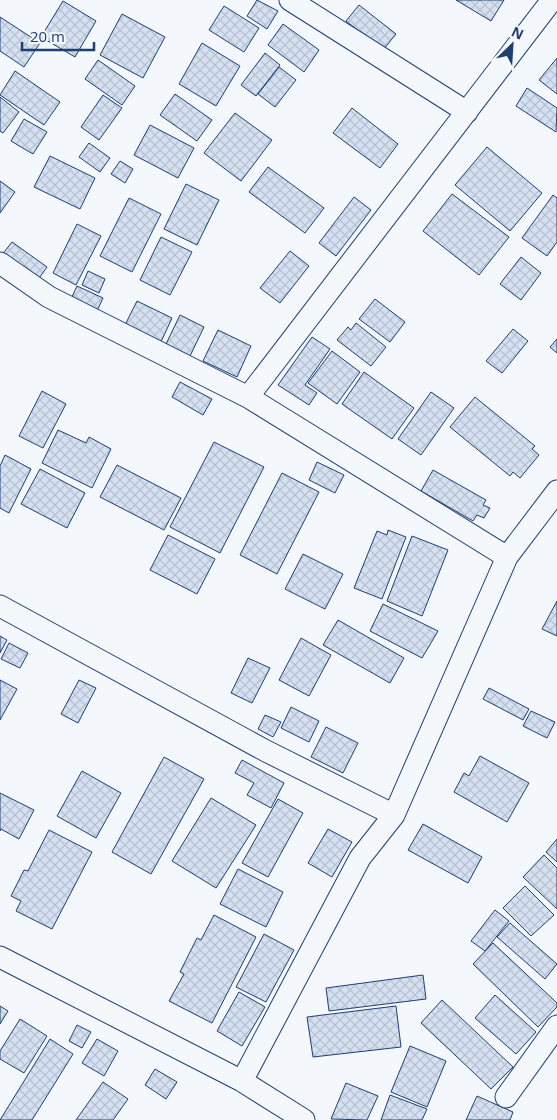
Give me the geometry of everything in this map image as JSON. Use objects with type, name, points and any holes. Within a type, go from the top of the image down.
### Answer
[{"type":"street","points":[[290,0],[467,112]]},
{"type":"street","points":[[248,397],[552,0]]},
{"type":"street","points":[[0,263],[49,297],[248,397],[507,557]]},
{"type":"street","points":[[242,1081],[360,858],[394,815],[507,557],[557,491]]},
{"type":"street","points":[[0,606],[266,751],[394,815]]},
{"type":"street","points":[[0,957],[242,1081],[304,1120]]},
{"type":"street","points":[[506,1097],[557,1026]]},
{"type":"building","points":[[257,0],[278,11],[267,29],[247,16]]},
{"type":"building","points":[[456,0],[504,0],[491,21]]},
{"type":"building","points":[[63,1],[96,21],[75,57],[41,37]]},
{"type":"building","points":[[359,5],[396,34],[383,50],[346,21]]},
{"type":"building","points":[[224,6],[259,28],[244,52],[209,30]]},
{"type":"building","points":[[122,14],[165,37],[143,78],[100,55]]},
{"type":"building","points":[[0,17],[40,43],[24,67],[0,51]]},
{"type":"building","points":[[283,24],[319,50],[304,72],[268,45]]},
{"type":"building","points":[[202,43],[240,66],[216,106],[179,84]]},
{"type":"building","points":[[265,53],[280,65],[256,96],[241,85]]},
{"type":"building","points":[[557,58],[557,94],[539,80]]},
{"type":"building","points":[[98,60],[135,86],[122,105],[85,79]]},
{"type":"building","points":[[279,67],[296,80],[275,107],[258,94]]},
{"type":"building","points":[[15,71],[60,102],[44,125],[0,95]]},
{"type":"building","points":[[527,88],[557,108],[556,132],[516,106]]},
{"type":"building","points":[[175,94],[212,120],[197,141],[160,115]]},
{"type":"building","points":[[103,95],[122,108],[99,140],[81,127]]},
{"type":"building","points":[[0,97],[19,112],[3,133],[0,131]]},
{"type":"building","points":[[352,108],[398,144],[380,168],[333,133]]},
{"type":"building","points":[[235,113],[272,140],[241,181],[204,153]]},
{"type":"building","points":[[24,119],[47,132],[33,154],[11,141]]},
{"type":"building","points":[[150,125],[194,148],[178,178],[134,155]]},
{"type":"building","points":[[89,143],[110,158],[100,172],[79,157]]},
{"type":"building","points":[[487,147],[542,193],[510,231],[455,185]]},
{"type":"building","points":[[50,156],[95,178],[80,209],[34,187]]},
{"type":"building","points":[[120,161],[133,169],[125,183],[111,174]]},
{"type":"building","points":[[268,167],[324,208],[305,233],[249,192]]},
{"type":"building","points":[[0,181],[15,192],[0,213]]},
{"type":"building","points":[[186,184],[219,200],[197,245],[164,229]]},
{"type":"building","points":[[452,194],[509,237],[479,275],[423,231]]},
{"type":"building","points":[[553,195],[557,198],[557,242],[547,256],[522,238]]},
{"type":"building","points":[[354,197],[371,210],[336,256],[319,243]]},
{"type":"building","points":[[129,198],[161,214],[132,272],[100,256]]},
{"type":"building","points":[[77,224],[101,236],[76,285],[53,273]]},
{"type":"building","points":[[161,237],[192,252],[170,295],[140,280]]},
{"type":"building","points":[[12,242],[47,267],[37,281],[1,256]]},
{"type":"building","points":[[290,251],[309,266],[280,303],[260,288]]},
{"type":"building","points":[[521,257],[541,273],[521,300],[500,284]]},
{"type":"building","points":[[88,271],[105,279],[99,293],[82,285]]},
{"type":"building","points":[[77,286],[103,298],[96,313],[70,301]]},
{"type":"building","points":[[375,299],[405,322],[390,342],[359,319]]},
{"type":"building","points":[[137,301],[172,318],[160,344],[124,327]]},
{"type":"building","points":[[180,315],[204,327],[190,356],[166,344]]},
{"type":"building","points":[[356,323],[386,347],[371,366],[337,340],[348,327],[351,330]]},
{"type":"building","points":[[513,329],[528,341],[502,373],[486,361]]},
{"type":"building","points":[[218,330],[251,346],[237,377],[203,361]]},
{"type":"building","points":[[312,337],[330,349],[305,385],[317,393],[309,405],[278,385]]},
{"type":"building","points":[[557,339],[557,353],[550,347]]},
{"type":"building","points":[[332,351],[360,372],[337,404],[308,383]]},
{"type":"building","points":[[364,372],[414,408],[392,439],[342,404]]},
{"type":"building","points":[[180,382],[212,399],[203,415],[172,397]]},
{"type":"building","points":[[42,391],[66,404],[43,448],[19,436]]},
{"type":"building","points":[[431,392],[454,408],[421,455],[398,439]]},
{"type":"building","points":[[475,397],[535,446],[532,449],[539,455],[520,478],[513,472],[510,476],[450,427]]},
{"type":"building","points":[[58,430],[86,443],[89,437],[111,449],[92,488],[42,463]]},
{"type":"building","points":[[214,442],[264,467],[220,553],[170,527]]},
{"type":"building","points":[[5,455],[31,469],[9,513],[0,508],[0,466]]},
{"type":"building","points":[[317,462],[344,475],[335,493],[309,480]]},
{"type":"building","points":[[117,465],[181,498],[164,530],[100,497]]},
{"type":"building","points":[[40,469],[85,493],[67,528],[21,504]]},
{"type":"building","points":[[433,470],[486,500],[483,505],[490,508],[484,518],[477,515],[473,521],[421,491]]},
{"type":"building","points":[[282,473],[319,492],[277,574],[240,555]]},
{"type":"building","points":[[388,530],[406,537],[382,599],[354,588],[377,531],[387,535]]},
{"type":"building","points":[[168,535],[215,559],[197,594],[150,570]]},
{"type":"building","points":[[412,536],[448,550],[422,616],[387,601]]},
{"type":"building","points":[[303,554],[343,574],[325,609],[285,589]]},
{"type":"building","points":[[557,601],[557,636],[542,629]]},
{"type":"building","points":[[383,604],[438,631],[422,658],[370,631]]},
{"type":"building","points":[[338,620],[404,658],[390,683],[323,645]]},
{"type":"building","points":[[0,636],[7,640],[0,653]]},
{"type":"building","points":[[301,638],[331,655],[309,696],[279,680]]},
{"type":"building","points":[[9,643],[28,653],[20,668],[1,659]]},
{"type":"building","points":[[248,658],[270,668],[252,703],[231,693]]},
{"type":"building","points":[[0,680],[17,689],[0,720]]},
{"type":"building","points":[[79,680],[96,688],[78,723],[61,714]]},
{"type":"building","points":[[489,688],[529,709],[523,720],[483,699]]},
{"type":"building","points":[[291,707],[319,721],[309,742],[281,728]]},
{"type":"building","points":[[531,711],[555,722],[547,738],[523,726]]},
{"type":"building","points":[[265,715],[281,722],[273,737],[258,729]]},
{"type":"building","points":[[326,727],[358,743],[343,773],[311,757]]},
{"type":"building","points":[[480,756],[529,783],[507,822],[454,792],[464,773],[469,776]]},
{"type":"building","points":[[164,757],[204,779],[151,874],[112,852]]},
{"type":"building","points":[[242,760],[284,783],[271,808],[247,795],[254,783],[235,773]]},
{"type":"building","points":[[82,771],[121,793],[96,838],[57,816]]},
{"type":"building","points":[[0,793],[34,810],[19,839],[1,829],[0,831]]},
{"type":"building","points":[[211,798],[256,825],[216,888],[172,861]]},
{"type":"building","points":[[278,799],[303,813],[268,877],[242,863]]},
{"type":"building","points":[[423,824],[482,857],[468,883],[408,850]]},
{"type":"building","points":[[328,829],[352,842],[332,877],[308,863]]},
{"type":"building","points":[[49,830],[92,852],[52,929],[16,911],[21,901],[11,896],[24,870],[28,871]]},
{"type":"building","points":[[557,839],[557,862],[546,852]]},
{"type":"building","points":[[544,855],[557,868],[557,909],[523,877]]},
{"type":"building","points":[[238,869],[283,892],[266,927],[220,904]]},
{"type":"building","points":[[525,886],[554,915],[531,936],[503,908]]},
{"type":"building","points":[[495,910],[509,921],[485,951],[471,941]]},
{"type":"building","points":[[214,915],[256,937],[212,1023],[169,1001],[184,974],[180,972],[197,938],[201,940]]},
{"type":"building","points":[[510,923],[557,964],[545,979],[497,937]]},
{"type":"building","points":[[264,934],[294,950],[266,1002],[236,987]]},
{"type":"building","points":[[493,943],[557,1003],[557,1007],[538,1027],[473,964]]},
{"type":"building","points":[[423,975],[426,999],[329,1011],[326,988]]},
{"type":"building","points":[[239,992],[265,1007],[242,1046],[217,1031]]},
{"type":"building","points":[[495,995],[536,1032],[516,1054],[475,1018]]},
{"type":"building","points":[[442,1000],[513,1067],[491,1089],[421,1023]]},
{"type":"building","points":[[0,1006],[8,1011],[0,1024]]},
{"type":"building","points":[[396,1006],[401,1047],[313,1057],[307,1017]]},
{"type":"building","points":[[20,1019],[47,1036],[24,1073],[0,1059],[0,1051]]},
{"type":"building","points":[[77,1025],[91,1032],[82,1048],[69,1041]]},
{"type":"building","points":[[50,1039],[73,1054],[32,1120],[0,1120]]},
{"type":"building","points":[[97,1039],[118,1051],[104,1076],[82,1063]]},
{"type":"building","points":[[410,1046],[446,1061],[427,1107],[391,1092]]},
{"type":"building","points":[[155,1069],[177,1082],[166,1099],[145,1085]]},
{"type":"building","points":[[103,1082],[128,1099],[113,1120],[76,1120]]},
{"type":"building","points":[[346,1083],[378,1096],[367,1120],[331,1119]]},
{"type":"building","points":[[390,1095],[427,1109],[422,1120],[381,1120]]},
{"type":"building","points":[[477,1096],[513,1112],[510,1120],[466,1120]]}]
